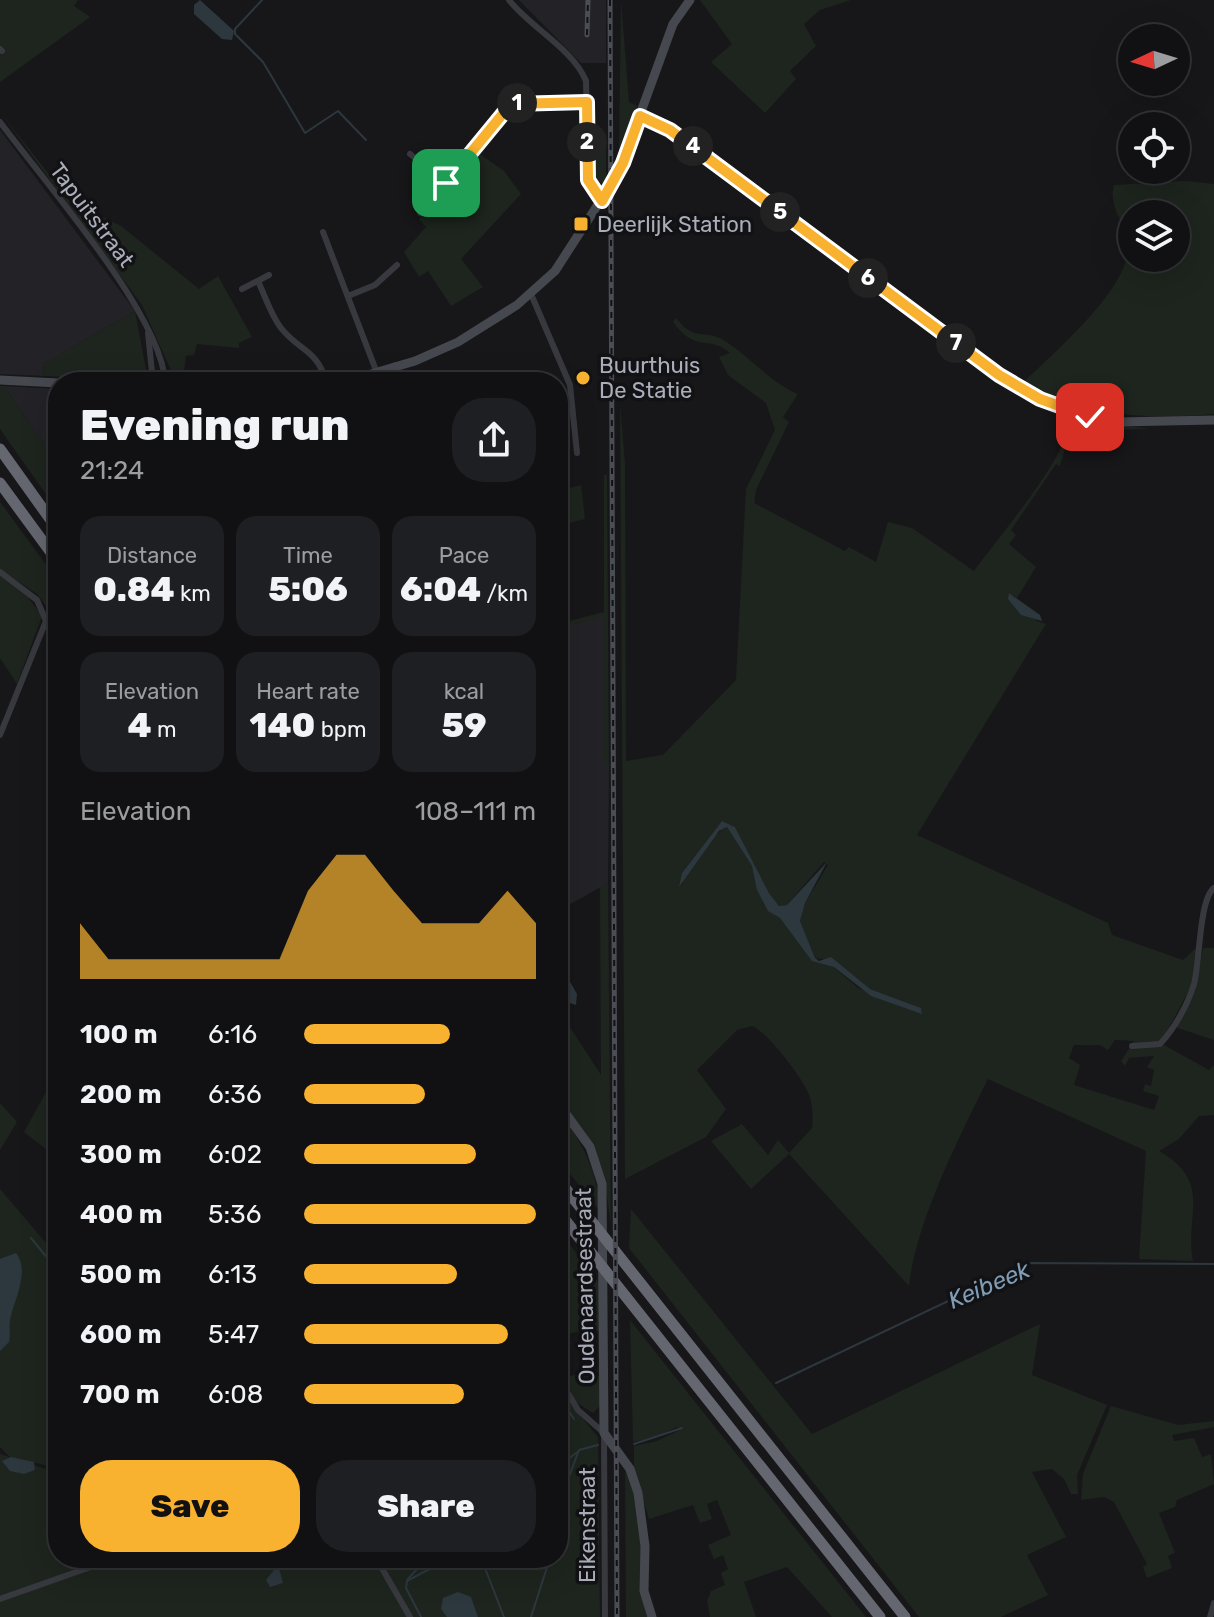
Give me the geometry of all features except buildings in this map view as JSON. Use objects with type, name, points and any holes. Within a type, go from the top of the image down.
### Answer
[{"type":"highway","points":[[0,449],[48,516]]},
{"type":"highway","points":[[0,483],[48,548]]},
{"type":"highway","points":[[568,1192],[905,1617]]},
{"type":"highway","points":[[568,1224],[880,1617]]},
{"type":"street","points":[[509,0],[524,19],[581,69],[586,81],[588,180],[602,201]]},
{"type":"street","points":[[380,372],[458,342],[531,294],[555,271],[602,201],[623,163],[673,24],[690,0]]},
{"type":"street","points":[[420,213],[511,104],[587,102]]},
{"type":"street","points":[[640,116],[670,130],[1017,386],[1079,414],[1142,424],[1214,420]]},
{"type":"street","name":"Tapuitstraat","points":[[0,122],[134,300],[163,372]]},
{"type":"street","points":[[410,154],[446,183]]},
{"type":"street","points":[[323,232],[377,372]]},
{"type":"street","points":[[348,296],[375,285],[397,265]]},
{"type":"street","points":[[242,289],[269,275]]},
{"type":"street","points":[[258,281],[279,326],[295,343],[312,352],[321,372]]},
{"type":"street","points":[[531,294],[564,372]]},
{"type":"street","name":"Tapuitstraat","points":[[148,333],[152,372]]},
{"type":"street","points":[[395,367],[395,372]]},
{"type":"street","points":[[0,380],[48,382]]},
{"type":"street","points":[[568,380],[577,453]]},
{"type":"street","points":[[0,572],[37,600],[46,621],[0,735]]},
{"type":"street","points":[[1132,1046],[1160,1044],[1184,1007],[1194,984],[1201,951],[1205,903],[1214,888]]},
{"type":"street","name":"Oudenaardsestraat","points":[[568,1117],[590,1147],[602,1184],[604,1433]]},
{"type":"street","points":[[568,1394],[578,1410],[604,1433],[630,1469],[638,1493],[645,1546],[644,1591],[652,1617]]},
{"type":"street","name":"Eikenstraat","points":[[604,1433],[605,1617]]},
{"type":"street","points":[[0,1599],[88,1568]]},
{"type":"street","points":[[382,1568],[410,1617]]},
{"type":"street","points":[[1210,1617],[1214,1603]]},
{"type":"shaded area","points":[[0,0],[78,0],[74,6],[90,17],[0,82]]},
{"type":"shaded area","points":[[200,0],[234,31],[232,40],[222,39],[194,14],[194,5]]},
{"type":"shaded area","points":[[519,0],[606,0],[606,63],[581,63]]},
{"type":"shaded area","points":[[621,0],[629,102],[637,106],[619,156]]},
{"type":"shaded area","points":[[700,0],[851,0],[820,10],[804,24],[816,46],[790,71],[796,79],[765,113],[711,62],[732,44]]},
{"type":"shaded area","points":[[0,112],[70,201],[121,226],[199,289],[218,276],[252,337],[239,343],[239,348],[197,344],[194,355],[186,356],[184,372],[172,372],[142,305]]},
{"type":"shaded area","points":[[0,130],[135,311],[43,364],[44,376],[0,374]]},
{"type":"shaded area","points":[[592,134],[606,134],[606,182],[603,184],[593,177]]},
{"type":"shaded area","points":[[476,151],[504,171],[521,194],[461,259],[483,287],[451,306],[428,271],[419,277],[404,252],[426,227],[419,219]]},
{"type":"shaded area","points":[[1190,181],[1214,184],[1214,414],[1139,416],[1116,413],[1070,403],[1023,383],[1088,319],[1121,272],[1190,272],[1190,200],[1118,200],[1118,215],[1114,185],[1190,184]]},
{"type":"shaded area","points":[[135,311],[146,372],[48,372],[48,376],[44,376],[43,364]]},
{"type":"shaded area","points":[[676,318],[695,333],[712,335],[725,341],[798,394],[783,417],[789,422],[756,490],[754,503],[845,551],[849,547],[876,562],[888,522],[912,528],[974,571],[1043,478],[1065,440],[1069,424],[1072,425],[1060,466],[1056,464],[1011,530],[1016,535],[1009,544],[1036,567],[1017,598],[1009,593],[1037,621],[1046,624],[917,835],[1108,923],[1112,935],[1183,960],[1198,946],[1192,985],[1159,1046],[1164,1045],[1209,1070],[1214,1065],[1214,1115],[1199,1116],[1179,1139],[1159,1151],[1176,1163],[1192,1188],[1193,1261],[1139,1259],[1146,1151],[988,1079],[929,1208],[909,1286],[789,1154],[751,1189],[711,1141],[742,1124],[768,1155],[778,1140],[789,1153],[812,1128],[812,1107],[806,1088],[775,1046],[752,1026],[737,1030],[697,1070],[726,1109],[706,1137],[625,1179],[620,404],[625,463],[626,761],[663,755],[736,680],[746,489],[775,430],[766,403],[728,375],[719,357],[730,353],[716,345],[695,341],[673,322]],"holes":[[[722,821],[735,827],[769,893],[779,906],[787,905],[824,862],[828,865],[805,903],[800,921],[815,958],[823,959],[870,989],[921,1008],[922,1013],[858,988],[834,967],[812,960],[780,918],[768,910],[752,866],[727,827],[700,853],[681,887],[682,873]],[[1115,1040],[1134,1041],[1121,1061],[1125,1066],[1129,1058],[1154,1056],[1147,1067],[1154,1070],[1151,1086],[1145,1084],[1143,1091],[1159,1096],[1154,1110],[1074,1085],[1080,1065],[1069,1058],[1074,1045],[1100,1045],[1108,1050]]]},
{"type":"shaded area","points":[[0,386],[4,386],[48,450],[48,497],[0,429]]},
{"type":"shaded area","points":[[4,386],[48,388],[48,450]]},
{"type":"shaded area","points":[[1087,421],[1150,429],[1112,430],[1080,425]]},
{"type":"shaded area","points":[[604,475],[607,475],[609,763],[604,763],[604,617],[568,626],[568,621],[604,612]]},
{"type":"shaded area","points":[[581,485],[585,519],[568,523],[568,488]]},
{"type":"shaded area","points":[[0,502],[48,567],[48,609],[37,594],[0,569]]},
{"type":"shaded area","points":[[0,575],[24,592],[42,616],[17,684],[0,658]]},
{"type":"shaded area","points":[[1009,593],[1040,615],[1042,621],[1021,615],[1008,599]]},
{"type":"shaded area","points":[[604,616],[604,762],[609,763],[608,883],[568,905],[568,625]]},
{"type":"shaded area","points":[[722,821],[735,827],[769,893],[779,906],[787,905],[827,862],[805,903],[800,921],[815,958],[819,961],[831,957],[870,989],[921,1008],[922,1014],[871,996],[834,967],[812,961],[780,918],[768,911],[757,890],[752,866],[727,827],[719,831],[679,887],[682,873]]},
{"type":"shaded area","points":[[608,883],[611,1225],[604,1175],[595,1150],[568,1111],[568,1024],[601,1075],[600,887]]},
{"type":"shaded area","points":[[1203,948],[1214,948],[1214,1040],[1175,1027],[1199,971]]},
{"type":"shaded area","points":[[568,978],[577,994],[576,1005],[570,1003]]},
{"type":"shaded area","points":[[48,1089],[48,1150],[24,1132]]},
{"type":"shaded area","points":[[0,1103],[17,1122],[0,1150]]},
{"type":"shaded area","points":[[568,1125],[587,1158],[596,1183],[600,1211],[568,1171]]},
{"type":"shaded area","points":[[0,1189],[48,1245],[48,1466],[10,1457],[0,1447]]},
{"type":"shaded area","points":[[631,1209],[812,1434],[1040,1324],[1032,1375],[1107,1405],[1077,1475],[1078,1494],[1071,1494],[1064,1479],[1052,1469],[1032,1472],[1066,1537],[1027,1555],[1048,1595],[1001,1617],[919,1617],[629,1248]]},
{"type":"shaded area","points":[[568,1242],[601,1286],[601,1331],[583,1330],[568,1334]]},
{"type":"shaded area","points":[[16,1253],[22,1276],[10,1319],[9,1342],[0,1351],[0,1259]]},
{"type":"shaded area","points":[[630,1320],[866,1617],[832,1617],[787,1567],[744,1582],[756,1617],[710,1617],[707,1601],[711,1591],[725,1585],[721,1573],[728,1569],[723,1555],[714,1559],[708,1545],[731,1535],[717,1500],[707,1504],[712,1519],[700,1523],[693,1505],[649,1519],[634,1470],[634,1446],[657,1441],[680,1430],[677,1427],[652,1439],[633,1442]]},
{"type":"shaded area","points":[[587,1370],[588,1376],[602,1376],[601,1405],[593,1413],[576,1402],[568,1388],[568,1377]]},
{"type":"shaded area","points":[[568,1401],[598,1437],[600,1617],[0,1617],[0,1454],[48,1470],[48,1568],[568,1568]]},
{"type":"shaded area","points":[[1111,1406],[1178,1425],[1214,1421],[1214,1427],[1172,1435],[1174,1441],[1194,1438],[1202,1457],[1211,1454],[1214,1484],[1177,1500],[1175,1507],[1159,1513],[1175,1553],[1168,1556],[1172,1568],[1147,1578],[1143,1567],[1147,1564],[1114,1502],[1104,1497],[1081,1500],[1083,1474]]},
{"type":"shaded area","points":[[11,1457],[34,1462],[35,1470],[24,1474],[10,1471],[2,1461]]},
{"type":"shaded area","points":[[625,1467],[639,1518],[641,1586],[648,1617],[626,1617]]},
{"type":"shaded area","points":[[279,1568],[283,1583],[270,1587],[266,1580]]},
{"type":"shaded area","points":[[458,1592],[471,1597],[478,1617],[447,1617],[441,1609],[443,1598]]},
{"type":"waterway","points":[[262,0],[235,29],[235,34],[263,62],[305,133],[338,111],[366,140]]},
{"type":"waterway","points":[[31,1238],[48,1259]]},
{"type":"waterway","name":"Keibeek","points":[[776,1383],[1028,1263],[1214,1264]]},
{"type":"waterway","points":[[568,1410],[574,1419]]},
{"type":"waterway","name":"Keibeek","points":[[634,1444],[682,1428]]},
{"type":"waterway","name":"Keibeek","points":[[568,1479],[579,1450],[598,1445]]},
{"type":"waterway","points":[[568,1459],[579,1451]]},
{"type":"waterway","points":[[407,1580],[418,1568]]},
{"type":"waterway","name":"Keibeek","points":[[421,1617],[406,1588],[407,1581],[431,1568]]},
{"type":"waterway","name":"Keibeek","points":[[485,1568],[504,1617]]},
{"type":"waterway","name":"Keibeek","points":[[531,1617],[547,1568]]},
{"type":"railway","points":[[587,35],[588,0]]},
{"type":"railway","points":[[610,0],[617,1617]]},
{"type":"place","name":"Deerlijk Station","points":[[581,224]]},
{"type":"place","name":"Buurthuis De Statie","points":[[583,378]]},
{"type":"route","points":[[446,183],[511,104],[587,102],[588,180],[590,188],[602,201],[623,163],[640,116],[670,130],[999,375],[1040,399],[1090,417]]}]
